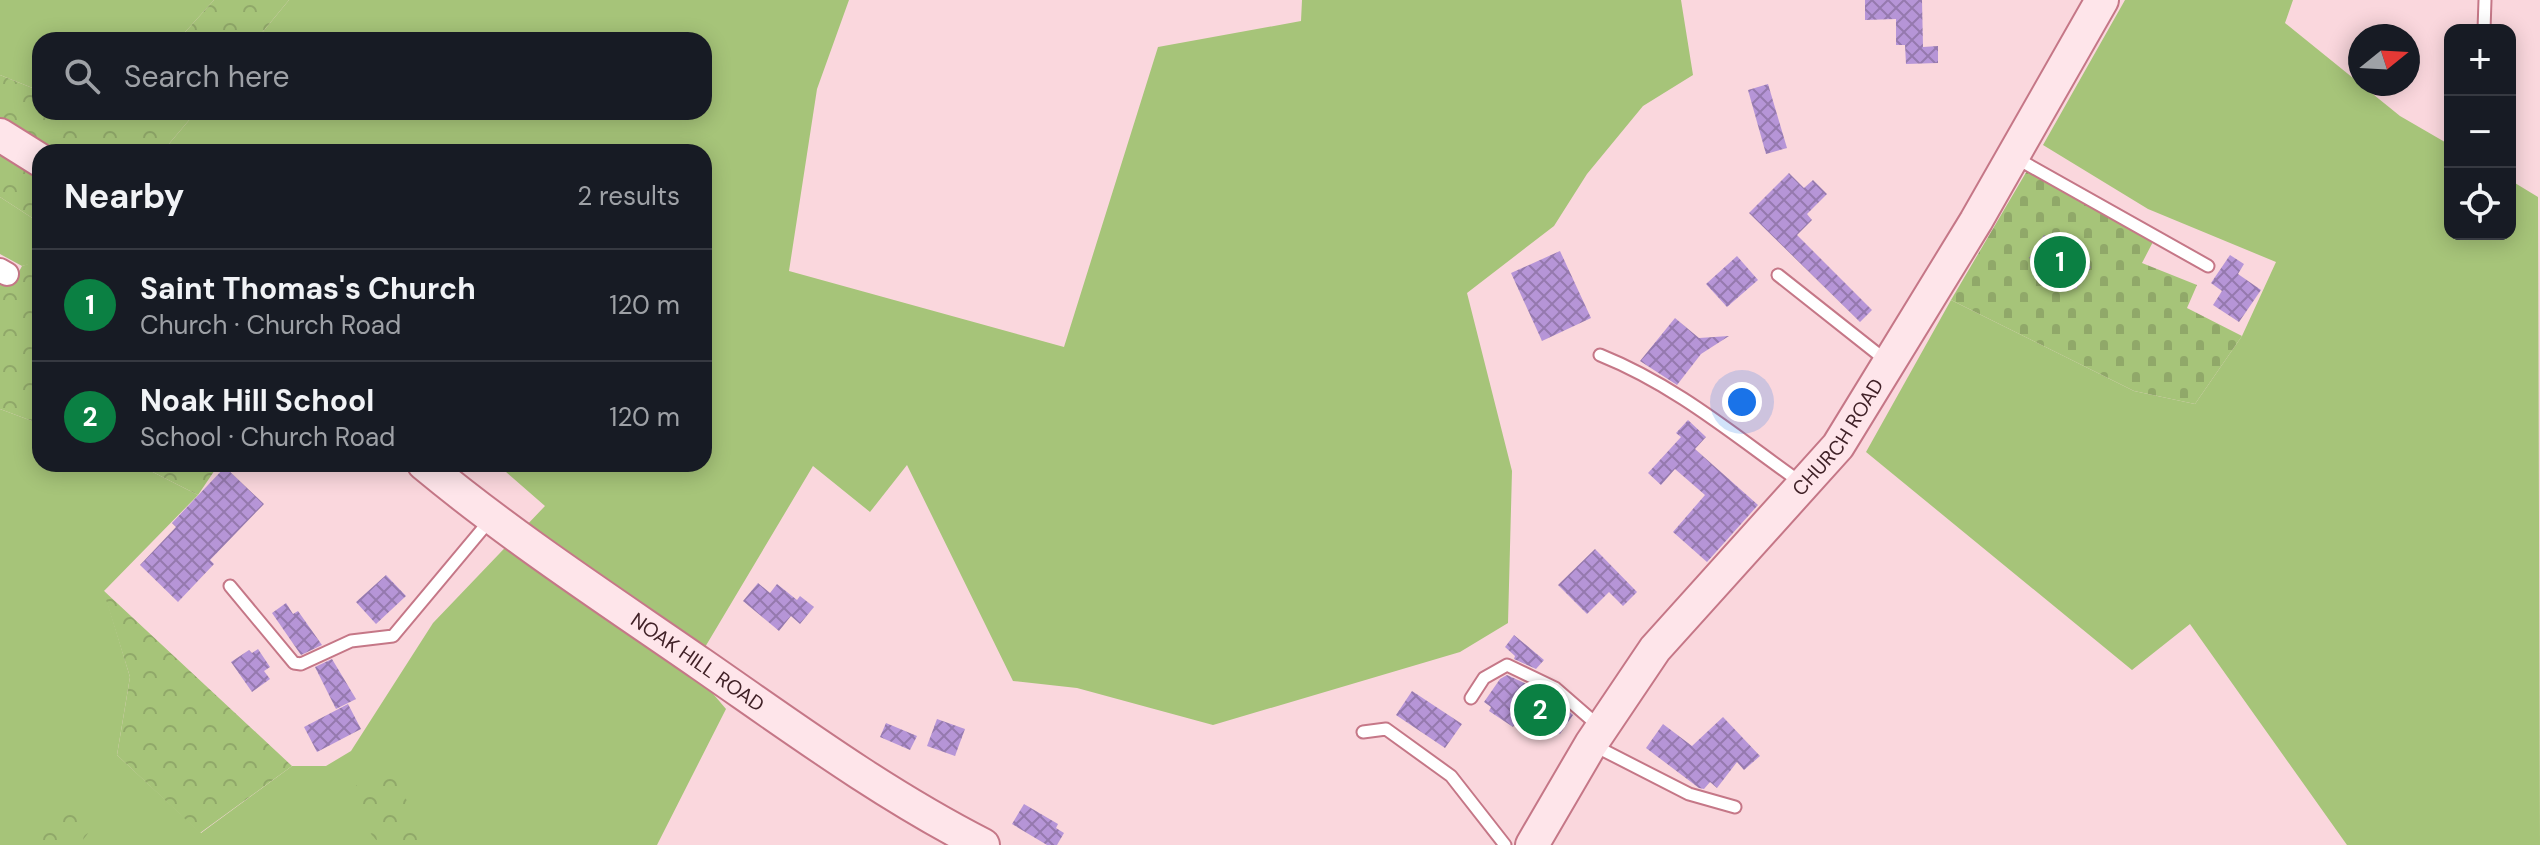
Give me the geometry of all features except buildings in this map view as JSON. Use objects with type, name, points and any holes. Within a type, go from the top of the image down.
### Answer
[{"type":"street","name":"CHURCH ROAD","points":[[1532,845],[1596,736],[1655,649],[1838,446],[2013,156],[2102,0]]},
{"type":"street","points":[[0,135],[32,155]]},
{"type":"street","name":"NOAK HILL ROAD","points":[[434,472],[490,519],[916,809],[983,845]]},
{"type":"lane","points":[[2484,24],[2485,0]]},
{"type":"lane","points":[[2013,156],[2208,266]]},
{"type":"lane","points":[[1778,275],[1889,363]]},
{"type":"lane","points":[[1600,355],[1644,372],[1682,395],[1803,484]]},
{"type":"lane","points":[[230,586],[294,663],[301,664],[351,641],[393,636],[490,519]]},
{"type":"lane","points":[[1471,698],[1484,678],[1507,665],[1555,688],[1596,736],[1689,794],[1735,807]]},
{"type":"lane","points":[[1363,732],[1386,729],[1434,761],[1451,776],[1505,845]]},
{"type":"green space","points":[[0,0],[214,0],[185,32],[32,32],[32,88],[0,75]]},
{"type":"green space","points":[[214,0],[289,0],[263,32],[185,32]]},
{"type":"green space","points":[[289,0],[849,0],[817,89],[789,271],[1064,347],[1158,47],[1301,21],[1302,0],[1681,0],[1693,75],[1643,106],[1587,174],[1554,226],[1467,293],[1512,471],[1508,623],[1460,652],[1213,725],[1077,688],[1013,681],[907,465],[870,512],[813,466],[692,669],[726,709],[657,845],[0,845],[0,409],[32,421],[32,472],[153,472],[198,495],[104,591],[130,677],[117,755],[201,833],[292,766],[326,766],[351,751],[433,623],[545,506],[506,472],[712,472],[712,144],[169,144],[189,120],[712,120],[712,32],[263,32]]},
{"type":"green space","points":[[2125,0],[2293,0],[2285,23],[2348,74],[2348,96],[2375,96],[2400,116],[2444,142],[2444,240],[2516,240],[2516,184],[2538,197],[2540,845],[2347,845],[2190,624],[2132,670],[1866,452],[1951,300],[2134,391],[2195,404],[2242,336],[2276,262],[2148,209],[2043,145]]},
{"type":"green space","points":[[0,75],[32,88],[32,120],[189,120],[169,144],[32,144],[32,218],[0,197]]},
{"type":"green space","points":[[2031,164],[2155,238],[2142,263],[2197,285],[2187,308],[2242,336],[2195,404],[2134,391],[1951,300]]},
{"type":"green space","points":[[0,197],[32,218],[32,264],[22,266],[0,254]]},
{"type":"green space","points":[[32,263],[32,421],[0,409],[0,279],[14,281],[22,266]]},
{"type":"green space","points":[[153,472],[214,472],[198,495]]},
{"type":"green space","points":[[103,590],[292,766],[200,833],[117,755],[130,677]]},
{"type":"green space","points":[[388,763],[429,845],[382,845],[373,837],[346,793]]},
{"type":"green space","points":[[74,797],[99,819],[79,845],[33,845]]},
{"type":"place","name":"Saint Thomas's Church","points":[[2060,262]]},
{"type":"place","name":"Noak Hill School","points":[[1540,710]]}]
